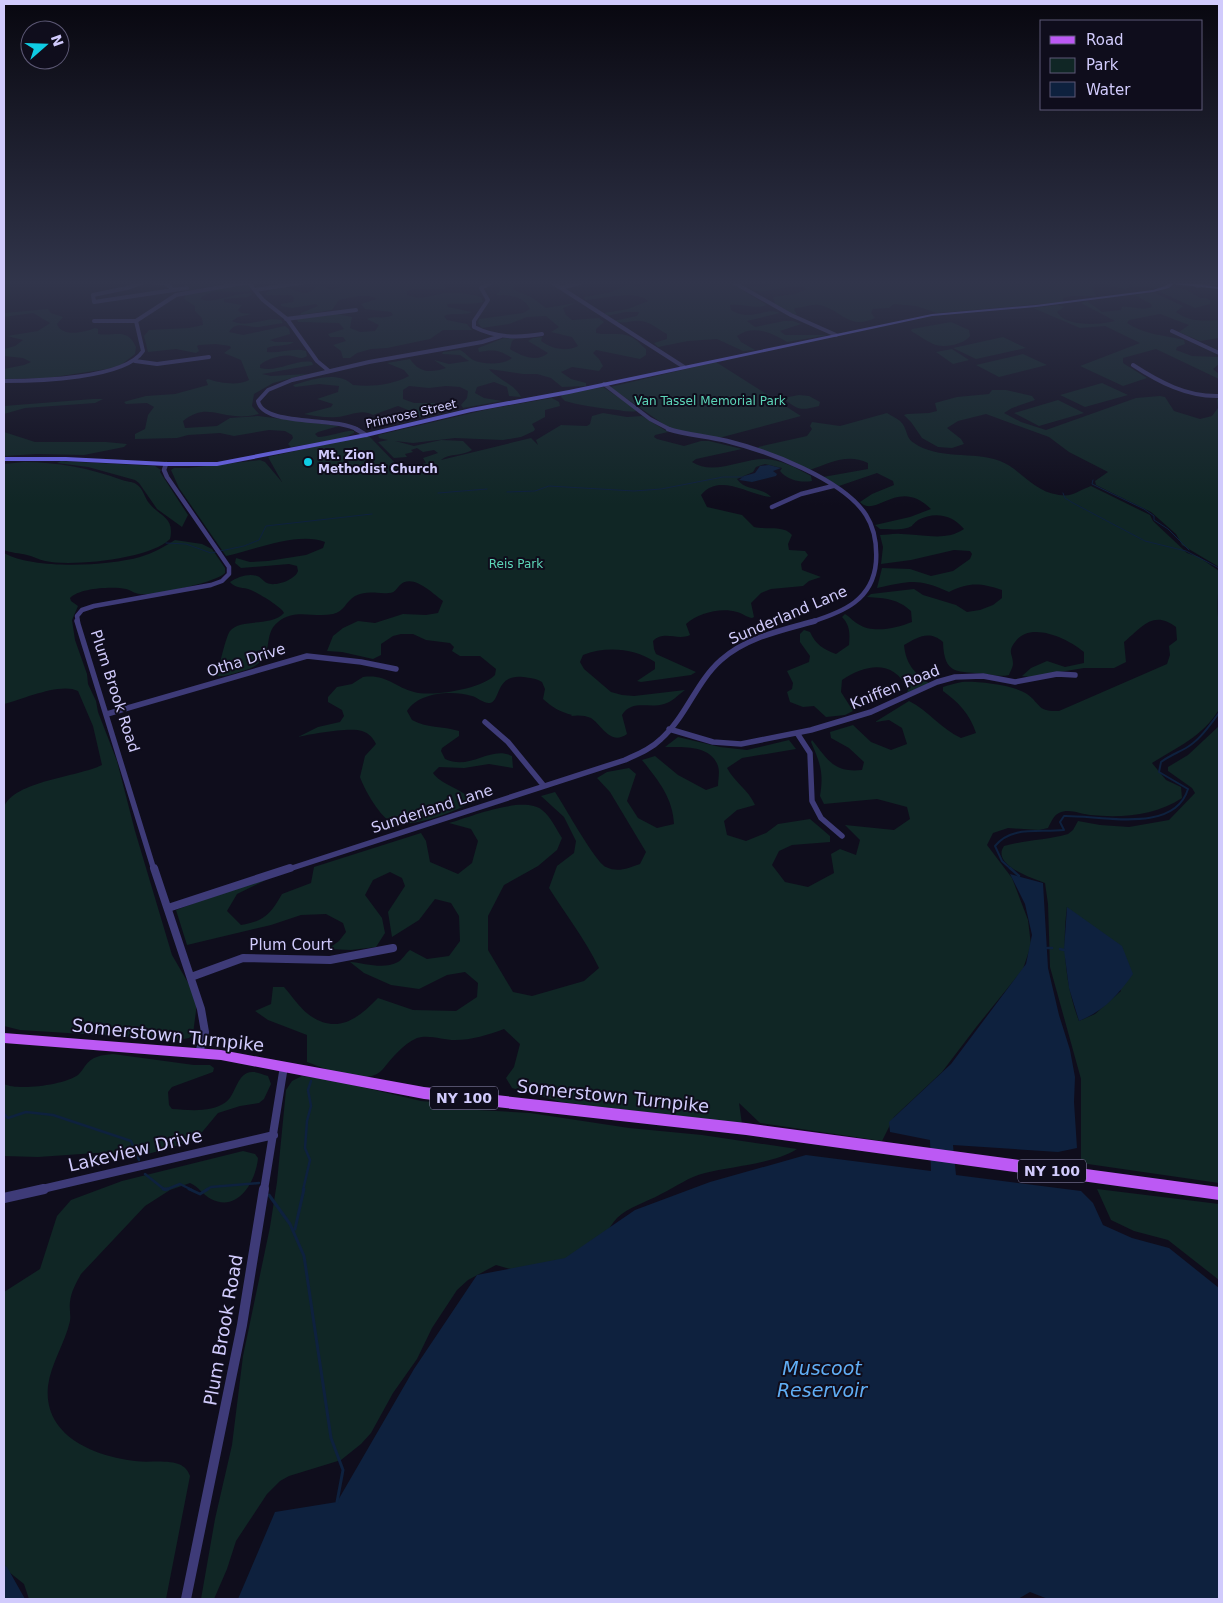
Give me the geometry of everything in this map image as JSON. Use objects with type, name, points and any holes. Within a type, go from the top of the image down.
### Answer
[{"type":"main road","name":"Primrose Street","points":[[4,460],[66,459],[166,464],[217,464],[366,435],[465,412],[737,356]]},
{"type":"main road","name":"Somerstown Turnpike","points":[[4,1038],[199,1053],[284,1066],[424,1093],[746,1129],[1212,1193]]},
{"type":"street","points":[[135,361],[139,356]]},
{"type":"street","points":[[313,356],[317,361],[330,370]]},
{"type":"street","points":[[366,435],[350,425],[342,423],[272,415],[261,409],[258,405],[258,398],[269,388],[330,370],[404,356]]},
{"type":"street","points":[[667,356],[684,367]]},
{"type":"street","points":[[4,381],[39,381],[102,372],[135,361],[157,364],[209,357]]},
{"type":"street","points":[[1133,365],[1188,394],[1202,397],[1219,396]]},
{"type":"street","name":"Sunderland Lane","points":[[168,908],[625,760],[650,748],[663,737],[712,670],[729,654],[757,640],[838,610],[852,603],[871,587],[876,554],[874,530],[858,505],[833,486],[798,467],[744,445],[665,427],[604,384]]},
{"type":"street","name":"Plum Brook Road","points":[[166,464],[164,470],[167,477],[229,567],[230,574],[225,580],[213,585],[88,607],[79,613],[77,619],[203,1014],[205,1032],[199,1053]]},
{"type":"street","points":[[772,507],[801,494],[833,486]]},
{"type":"street","name":"Otha Drive","points":[[106,714],[307,656],[361,662],[396,670]]},
{"type":"street","name":"Kniffen Road","points":[[669,729],[729,745],[797,733],[871,712],[937,682],[955,677],[983,676],[1015,682],[1057,674],[1074,675]]},
{"type":"street","points":[[485,722],[490,724],[509,744],[544,786]]},
{"type":"street","points":[[797,733],[810,753],[812,764],[810,788],[812,801],[821,818],[842,836]]},
{"type":"street","name":"Plum Court","points":[[192,977],[243,958],[330,960],[393,948]]},
{"type":"street","name":"Plum Brook Road","points":[[186,1599],[240,1332],[284,1066]]},
{"type":"street","name":"Lakeview Drive","points":[[4,1198],[274,1135]]},
{"type":"green space","points":[[4,356],[133,356],[121,365],[107,369],[48,378],[4,379],[4,369],[31,362],[23,358]]},
{"type":"green space","points":[[231,356],[307,356],[301,358],[284,356],[271,359],[260,365],[260,368],[266,369],[299,362],[312,362],[313,365],[262,374],[271,376],[307,374],[273,383],[254,394],[252,406],[259,414],[238,416],[215,412],[197,413],[183,421],[185,428],[217,426],[230,418],[258,416],[339,426],[318,432],[315,434],[318,437],[347,431],[354,431],[354,433],[341,439],[291,447],[288,444],[293,438],[292,435],[285,431],[269,430],[234,436],[220,433],[188,435],[177,438],[135,439],[135,434],[145,429],[148,415],[154,407],[147,403],[126,404],[124,402],[146,396],[175,394],[208,385],[206,380],[208,379],[229,383],[245,382],[249,380],[241,360]]},
{"type":"green space","points":[[342,356],[353,356],[350,358],[343,358]]},
{"type":"green space","points":[[461,356],[467,356],[477,362],[493,364],[512,358],[508,356],[534,358],[544,356],[596,356],[603,366],[599,371],[572,367],[561,372],[571,379],[586,383],[586,386],[562,387],[551,378],[537,374],[489,369],[511,385],[521,397],[509,396],[507,387],[494,382],[477,387],[475,393],[484,398],[502,401],[463,408],[461,405],[467,398],[468,391],[460,387],[429,388],[409,386],[403,390],[403,399],[414,403],[435,403],[434,410],[424,417],[414,417],[413,412],[398,406],[373,415],[364,412],[329,417],[304,414],[331,407],[333,404],[317,399],[338,392],[339,386],[319,384],[295,387],[293,385],[332,377],[347,380],[353,385],[367,386],[389,383],[409,376],[404,370],[387,363],[410,359],[421,369],[435,371],[446,368],[434,360],[449,364],[469,361]]},
{"type":"green space","points":[[624,356],[645,356],[640,359]]},
{"type":"green space","points":[[941,356],[963,356],[969,360],[953,364]]},
{"type":"green space","points":[[969,356],[991,356],[976,359]]},
{"type":"green space","points":[[1015,356],[1027,356],[1047,365],[999,377],[976,365]]},
{"type":"green space","points":[[1107,356],[1131,356],[1123,358],[1123,363],[1147,378],[1123,386],[1080,366]]},
{"type":"green space","points":[[1170,356],[1219,357],[1219,364],[1213,369],[1219,374],[1219,379]]},
{"type":"green space","name":"Van Tassel Memorial Park","points":[[716,362],[801,416],[719,438],[679,431],[666,426],[610,387]]},
{"type":"green space","points":[[1102,383],[1128,395],[1085,407],[1060,395]]},
{"type":"green space","points":[[603,387],[637,411],[586,406],[565,401],[561,397],[562,395]]},
{"type":"green space","points":[[992,390],[1006,390],[1032,396],[1035,400],[1012,408],[1004,413],[1021,422],[1046,430],[1136,398],[1160,396],[1165,397],[1174,411],[1200,419],[1212,416],[1218,408],[1217,399],[1219,399],[1219,567],[1182,545],[1176,534],[1151,512],[1096,485],[1095,481],[1108,472],[1069,452],[1049,437],[986,414],[958,421],[947,428],[961,439],[964,444],[952,448],[938,447],[922,438],[904,415],[937,411],[935,403],[957,397],[989,394]]},
{"type":"green space","points":[[799,395],[809,396],[820,402],[819,406],[807,409],[799,408],[783,398]]},
{"type":"green space","name":"Reis Park","points":[[552,398],[559,402],[560,406],[545,410],[545,417],[532,424],[535,429],[534,431],[521,437],[503,440],[455,438],[413,443],[395,441],[414,446],[441,440],[463,441],[472,450],[448,456],[441,460],[531,438],[538,445],[536,440],[561,425],[587,426],[590,424],[592,416],[603,413],[627,417],[642,416],[668,432],[655,435],[654,437],[657,439],[684,446],[701,441],[709,441],[742,449],[696,459],[692,462],[700,466],[718,467],[770,459],[788,464],[811,476],[812,481],[794,480],[786,477],[780,471],[782,468],[765,464],[756,467],[753,472],[737,479],[740,483],[771,497],[726,485],[717,485],[709,488],[701,495],[707,507],[742,515],[754,527],[780,529],[789,532],[792,535],[788,544],[789,550],[805,551],[808,555],[801,564],[802,570],[821,577],[809,581],[803,586],[771,589],[761,593],[751,603],[754,617],[752,618],[724,610],[710,612],[686,624],[690,635],[685,637],[662,636],[653,641],[656,654],[696,672],[691,675],[641,682],[637,681],[655,669],[655,662],[647,657],[620,650],[601,650],[583,655],[580,662],[584,669],[611,692],[634,696],[685,690],[667,703],[636,706],[626,710],[622,715],[627,734],[621,737],[611,736],[591,718],[571,716],[553,707],[543,699],[545,689],[542,682],[533,678],[514,677],[508,680],[503,683],[496,698],[490,703],[472,696],[455,693],[436,694],[419,700],[407,711],[412,720],[417,723],[459,731],[459,736],[442,748],[441,751],[445,759],[463,762],[504,753],[512,756],[513,768],[489,764],[464,768],[439,767],[433,773],[436,777],[468,796],[472,800],[470,803],[444,815],[421,821],[401,824],[393,823],[378,810],[360,777],[365,756],[376,744],[367,733],[356,730],[330,731],[298,737],[318,727],[340,722],[344,716],[342,710],[328,702],[328,697],[337,687],[352,684],[363,677],[378,677],[414,692],[444,693],[468,688],[489,680],[495,675],[496,669],[480,656],[460,656],[452,651],[454,647],[450,643],[426,640],[413,634],[393,636],[381,644],[381,655],[373,659],[342,652],[327,651],[333,636],[343,628],[358,621],[375,623],[403,614],[426,615],[438,613],[443,601],[423,586],[411,581],[400,585],[391,593],[368,593],[355,596],[337,613],[326,615],[298,614],[284,618],[273,628],[265,656],[260,662],[252,668],[225,676],[217,676],[230,631],[241,625],[272,620],[284,613],[279,607],[262,596],[230,582],[240,577],[254,575],[267,583],[275,584],[289,580],[298,571],[297,566],[289,564],[241,568],[235,563],[236,558],[250,562],[306,555],[323,548],[325,542],[314,539],[290,540],[226,556],[179,488],[171,470],[174,468],[260,460],[265,462],[282,482],[268,457],[368,435],[401,469],[426,463],[423,458],[438,453],[434,450],[423,452],[417,448],[411,450],[413,452],[405,454],[407,457],[394,458],[378,442],[388,440],[379,438],[378,435],[489,409]]},
{"type":"green space","points":[[103,399],[95,403],[25,408],[4,414],[4,406]]},
{"type":"green space","points":[[1058,400],[1084,413],[1039,426],[1014,413]]},
{"type":"green space","points":[[887,413],[903,424],[911,441],[923,448],[945,454],[979,456],[1000,461],[1014,469],[1034,485],[1050,493],[1059,495],[1072,494],[1091,486],[1150,515],[1153,521],[1187,553],[1199,557],[1219,571],[1220,683],[1218,711],[1212,720],[1188,741],[1152,763],[1166,780],[1181,787],[1182,798],[1161,809],[1126,816],[1102,816],[1071,811],[1063,812],[1056,815],[1048,828],[1039,830],[1008,828],[993,833],[987,845],[1012,878],[1028,920],[1031,945],[1023,969],[942,1072],[894,1117],[882,1141],[760,1123],[739,1103],[742,1124],[561,1102],[512,1088],[506,1078],[514,1067],[520,1044],[504,1029],[480,1037],[461,1040],[417,1038],[402,1048],[383,1069],[367,1077],[346,1075],[307,1062],[307,1035],[268,1020],[255,1011],[271,1004],[273,987],[284,987],[308,1014],[318,1020],[337,1024],[346,1022],[362,1013],[378,998],[413,1010],[456,1011],[477,997],[478,983],[465,972],[447,975],[419,989],[391,985],[364,973],[350,962],[386,966],[399,961],[410,950],[427,959],[449,956],[460,941],[459,916],[451,903],[435,899],[419,920],[392,937],[388,912],[405,886],[402,878],[390,872],[373,880],[365,895],[382,918],[385,933],[376,947],[351,950],[328,949],[339,941],[346,932],[343,923],[326,914],[301,915],[271,925],[187,945],[176,910],[243,885],[266,880],[237,894],[227,911],[241,925],[255,921],[270,912],[282,894],[311,883],[314,867],[421,833],[426,841],[430,862],[458,874],[472,863],[478,841],[471,829],[449,823],[510,806],[533,806],[542,810],[548,816],[562,838],[557,850],[538,866],[504,885],[488,916],[488,950],[513,992],[532,996],[584,981],[599,968],[582,937],[549,888],[557,866],[574,853],[576,841],[564,817],[541,796],[555,792],[601,863],[610,869],[623,869],[640,864],[646,852],[610,792],[597,778],[607,772],[629,768],[636,774],[627,801],[638,818],[657,828],[674,824],[673,815],[664,790],[642,760],[655,756],[678,775],[706,790],[718,786],[718,766],[709,754],[703,751],[680,747],[665,747],[678,737],[720,747],[747,750],[789,740],[796,749],[742,758],[727,768],[755,805],[737,810],[724,821],[727,835],[746,841],[766,833],[778,824],[810,819],[830,836],[830,842],[792,845],[779,851],[772,865],[785,882],[808,887],[834,873],[831,854],[840,849],[856,855],[860,840],[845,825],[894,830],[910,819],[907,807],[877,799],[824,804],[820,796],[822,780],[820,768],[811,742],[812,740],[832,764],[845,769],[862,770],[864,762],[849,748],[831,738],[830,732],[853,725],[871,742],[891,750],[907,744],[902,728],[889,720],[875,722],[909,701],[947,730],[961,738],[976,733],[967,714],[943,691],[943,687],[960,682],[1005,686],[1027,694],[1043,709],[1059,711],[1167,664],[1170,655],[1169,646],[1177,640],[1176,627],[1161,620],[1148,622],[1124,642],[1126,662],[1114,668],[1084,668],[1030,677],[1022,676],[1031,668],[1047,661],[1065,667],[1084,663],[1084,652],[1060,637],[1030,632],[1022,636],[1013,645],[1011,651],[1013,665],[1009,675],[997,676],[954,670],[946,661],[943,642],[933,636],[924,636],[904,645],[909,663],[919,676],[929,683],[907,693],[908,690],[902,680],[895,673],[879,667],[870,668],[860,670],[842,680],[841,692],[853,711],[845,715],[826,717],[814,706],[803,707],[790,702],[787,692],[792,689],[793,683],[787,671],[809,662],[810,656],[800,642],[800,634],[804,630],[810,632],[820,646],[836,654],[849,645],[849,630],[847,623],[842,617],[845,614],[858,624],[871,629],[892,628],[912,622],[911,611],[906,607],[891,600],[867,597],[871,594],[914,589],[923,595],[956,605],[967,612],[993,605],[1002,598],[1002,590],[981,585],[963,586],[949,592],[929,584],[914,582],[877,588],[882,568],[910,569],[931,576],[953,571],[970,559],[972,554],[970,551],[954,550],[911,560],[881,564],[883,547],[880,535],[942,536],[957,533],[964,529],[955,520],[937,515],[924,517],[912,526],[904,529],[880,529],[875,525],[910,517],[931,509],[919,500],[908,496],[889,499],[873,506],[866,506],[860,502],[872,494],[894,485],[893,481],[877,473],[839,486],[823,477],[868,469],[868,463],[860,460],[839,460],[810,470],[758,447],[807,436],[812,429],[810,426],[812,422],[840,426]]},
{"type":"green space","points":[[4,432],[35,442],[106,442],[127,444],[124,447],[84,455],[37,454],[4,456]]},
{"type":"green space","points":[[61,461],[155,466],[161,470],[160,472],[188,515],[182,527],[157,509],[135,480],[88,467],[57,463]]},
{"type":"green space","points":[[24,462],[73,466],[134,483],[141,488],[153,508],[166,518],[170,526],[170,539],[146,552],[91,562],[57,563],[4,550],[4,464]]},
{"type":"green space","points":[[175,540],[202,544],[212,549],[225,568],[225,573],[220,577],[185,588],[158,593],[140,594],[126,589],[105,588],[81,592],[70,598],[78,606],[72,620],[75,640],[87,674],[88,684],[117,761],[135,831],[172,955],[190,986],[196,1002],[193,1034],[189,1038],[178,1040],[20,1030],[4,1026],[4,807],[10,798],[33,785],[102,765],[93,726],[78,691],[71,689],[52,690],[4,704],[4,553],[33,562],[52,564],[109,563],[149,554]]},
{"type":"green space","points":[[1219,726],[1219,1183],[1081,1163],[1081,1079],[1050,967],[1048,904],[1045,883],[1015,870],[1003,859],[1001,853],[1004,846],[1068,834],[1073,830],[1078,821],[1129,827],[1169,820],[1195,793],[1192,788],[1168,771],[1168,767],[1188,755]],"holes":[[[1067,907],[1121,991],[1095,1014],[1079,1021],[1074,1007],[1066,964],[1065,935]]]},
{"type":"green space","points":[[113,1054],[194,1065],[210,1065],[214,1068],[213,1072],[172,1087],[168,1092],[169,1105],[172,1109],[200,1110],[220,1106],[229,1099],[243,1075],[248,1073],[255,1072],[268,1076],[271,1084],[264,1099],[259,1103],[240,1106],[218,1113],[198,1137],[187,1143],[137,1157],[126,1157],[110,1152],[38,1157],[4,1156],[4,1084],[30,1087],[62,1082],[78,1075],[94,1058]]},
{"type":"green space","points":[[302,1076],[332,1080],[421,1101],[456,1104],[478,1110],[530,1113],[629,1128],[702,1135],[797,1149],[765,1161],[699,1175],[632,1208],[621,1214],[613,1222],[594,1257],[521,1272],[496,1265],[468,1280],[457,1290],[432,1328],[417,1359],[393,1393],[371,1433],[341,1460],[289,1476],[280,1481],[267,1494],[236,1541],[227,1569],[214,1599],[201,1599],[215,1519],[232,1445],[243,1356],[270,1227],[277,1182],[286,1090],[292,1081]]},
{"type":"green space","points":[[243,1151],[255,1154],[258,1158],[257,1167],[249,1185],[237,1198],[229,1202],[211,1199],[190,1183],[170,1190],[145,1206],[81,1274],[71,1295],[70,1321],[52,1369],[48,1386],[49,1403],[54,1418],[74,1440],[103,1454],[119,1458],[176,1463],[186,1468],[190,1476],[166,1599],[29,1599],[24,1584],[4,1568],[4,1292],[40,1269],[57,1216],[71,1200],[122,1181]]},
{"type":"green space","points":[[1097,1189],[1219,1204],[1219,1280],[1168,1240],[1134,1231],[1111,1220]]},
{"type":"water","points":[[769,465],[781,468],[773,471],[777,474],[776,476],[752,482],[739,480],[744,476],[755,473],[760,466]]},
{"type":"water","name":"Muscoot Reservoir","points":[[1010,874],[1043,883],[1048,968],[1059,1015],[1070,1050],[1075,1077],[1074,1102],[1077,1148],[1058,1152],[953,1145],[956,1175],[1081,1191],[1093,1203],[1103,1225],[1132,1238],[1169,1248],[1219,1288],[1219,1599],[1048,1599],[1030,1592],[1018,1599],[238,1599],[275,1512],[337,1502],[414,1369],[477,1275],[565,1258],[635,1210],[710,1182],[806,1155],[931,1171],[930,1140],[890,1132],[889,1122],[951,1064],[1026,964],[1032,935],[1025,904]]},
{"type":"water","points":[[1067,907],[1122,946],[1133,974],[1110,1002],[1079,1021],[1069,988],[1064,950]]},
{"type":"water","points":[[4,1565],[7,1567],[25,1599],[4,1599]]},
{"type":"waterway","points":[[507,492],[535,491],[549,486],[634,491],[661,489],[723,477],[743,477]]},
{"type":"waterway","points":[[1093,480],[1092,484],[1144,509],[1154,516],[1154,520],[1168,529],[1189,550]]},
{"type":"waterway","points":[[438,493],[487,489]]},
{"type":"waterway","points":[[1063,493],[1065,498],[1073,503],[1145,541],[1186,551],[1219,568]]},
{"type":"waterway","points":[[166,543],[186,544],[211,553],[244,546],[259,540],[266,526],[372,514]]},
{"type":"waterway","points":[[1012,870],[1002,861],[995,846],[1002,839],[1010,835],[1027,831],[1064,830],[1060,822],[1064,816],[1115,819],[1152,817],[1168,812],[1180,803],[1188,789],[1159,772],[1161,762],[1196,741],[1219,713]]},
{"type":"waterway","points":[[1010,868],[1019,876]]},
{"type":"waterway","points":[[1047,948],[1052,948]]},
{"type":"waterway","points":[[1060,949],[1064,950]]},
{"type":"waterway","points":[[303,1190],[310,1160],[305,1148],[307,1121],[311,1106],[308,1090],[311,1081]]},
{"type":"waterway","points":[[4,1114],[8,1118],[26,1112],[53,1115],[131,1141],[139,1160]]},
{"type":"waterway","points":[[145,1174],[164,1189]]},
{"type":"waterway","points":[[206,1190],[211,1187],[259,1183]]},
{"type":"waterway","points":[[168,1189],[180,1184],[192,1190]]},
{"type":"waterway","points":[[164,1189],[168,1189]]},
{"type":"waterway","points":[[189,1189],[200,1194],[208,1189]]},
{"type":"waterway","points":[[295,1229],[304,1189]]},
{"type":"waterway","points":[[269,1195],[290,1224],[304,1256],[331,1438],[343,1470],[337,1502]]},
{"type":"place","name":"Mt. Zion Methodist Church","points":[[308,462]]}]
